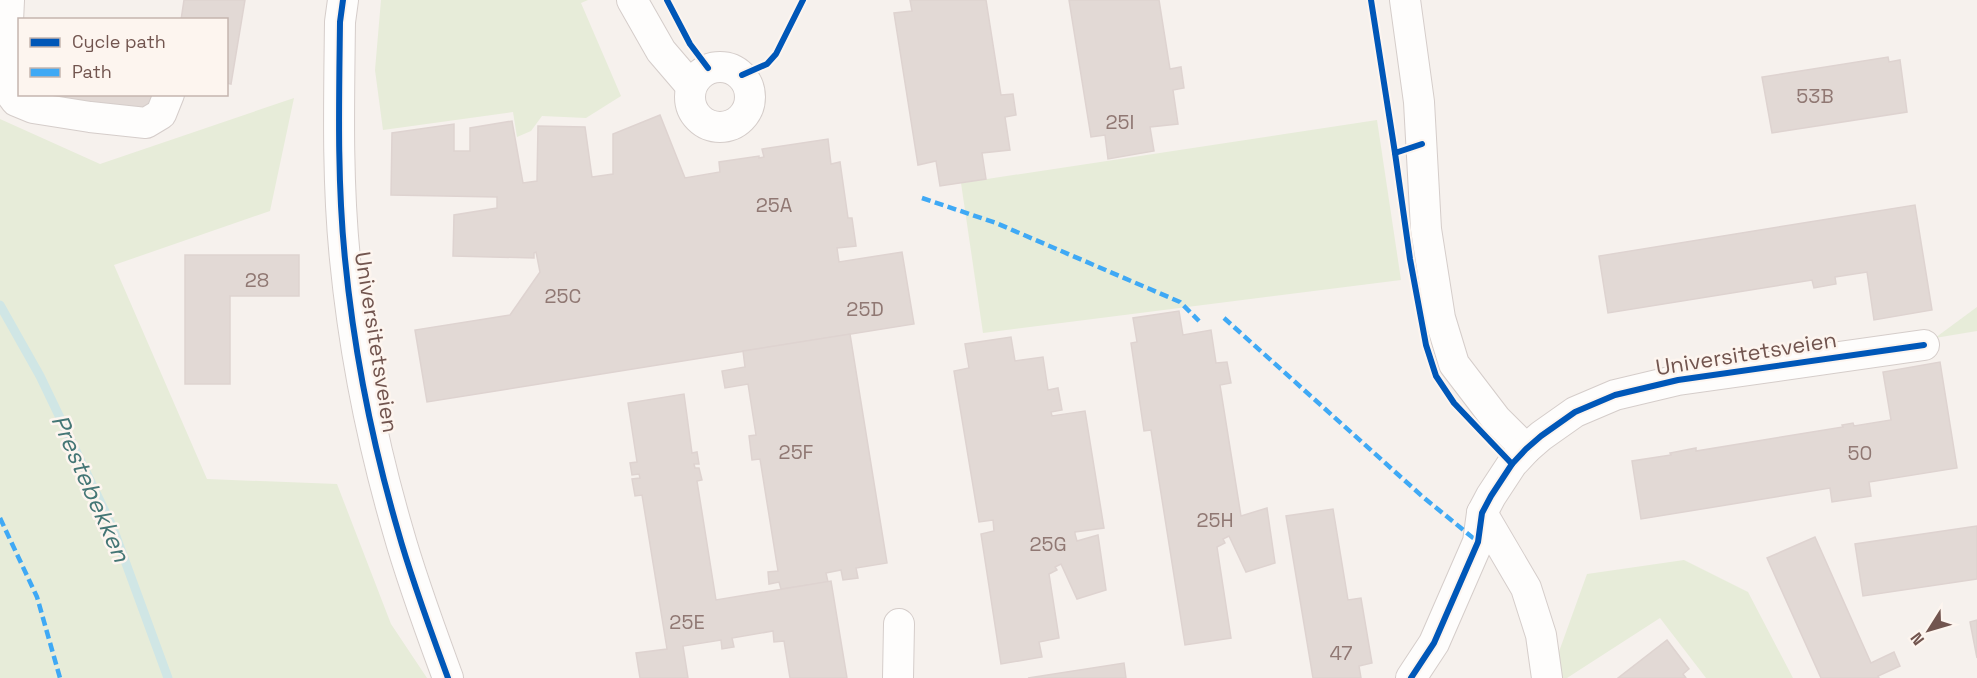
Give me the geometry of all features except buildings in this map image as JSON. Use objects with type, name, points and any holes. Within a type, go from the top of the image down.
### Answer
[{"type":"street","points":[[9,0],[5,86],[16,101],[44,110],[146,123],[161,114],[168,96]]},
{"type":"street","name":"Universitetsveien","points":[[343,0],[340,22],[339,173],[351,310],[374,441],[418,594],[448,678]]},
{"type":"street","points":[[632,0],[661,51],[691,86]]},
{"type":"street","points":[[1405,0],[1419,102],[1426,229],[1440,318],[1454,364],[1484,404],[1526,449]]},
{"type":"street","name":"Universitetsveien","points":[[1411,678],[1434,643],[1474,552],[1478,542],[1482,513],[1491,496],[1512,464],[1526,449],[1575,412],[1615,395],[1678,380],[1924,345]]},
{"type":"street","points":[[1482,513],[1526,588],[1541,636],[1547,678]]},
{"type":"street","points":[[898,678],[900,624]]},
{"type":"green space","points":[[381,0],[588,0],[581,3],[621,96],[586,118],[542,116],[531,131],[517,137],[513,112],[383,130],[375,70]]},
{"type":"green space","points":[[294,98],[270,211],[114,265],[207,479],[337,484],[391,624],[427,678],[0,678],[0,119],[100,164]]},
{"type":"green space","points":[[1377,120],[1401,280],[983,333],[961,183]]},
{"type":"green space","points":[[1977,307],[1977,331],[1935,338]]},
{"type":"green space","points":[[1684,560],[1748,592],[1793,678],[1706,678],[1660,618],[1567,678],[1553,678],[1552,671],[1587,574]]},
{"type":"waterway","name":"Prestebekken","points":[[0,305],[40,376],[113,528],[168,678]]},
{"type":"marked path","points":[[922,198],[996,223],[1180,302],[1199,321]]},
{"type":"marked path","points":[[1224,318],[1423,497],[1478,542]]},
{"type":"marked path","points":[[0,518],[37,597],[60,678]]},
{"type":"cycle path","points":[[343,0],[340,22],[340,170],[342,229],[353,328],[372,430],[403,550],[448,678]]},
{"type":"cycle path","points":[[667,0],[690,44],[708,68]]},
{"type":"cycle path","points":[[742,75],[767,64],[776,54],[803,0]]},
{"type":"cycle path","points":[[1371,0],[1395,153],[1422,144]]},
{"type":"cycle path","points":[[1395,153],[1410,259],[1426,345],[1436,376],[1454,403],[1512,464]]},
{"type":"cycle path","points":[[1411,678],[1434,643],[1478,542],[1482,513],[1491,496],[1512,464],[1526,449],[1575,412],[1615,395],[1678,380],[1924,345]]}]
